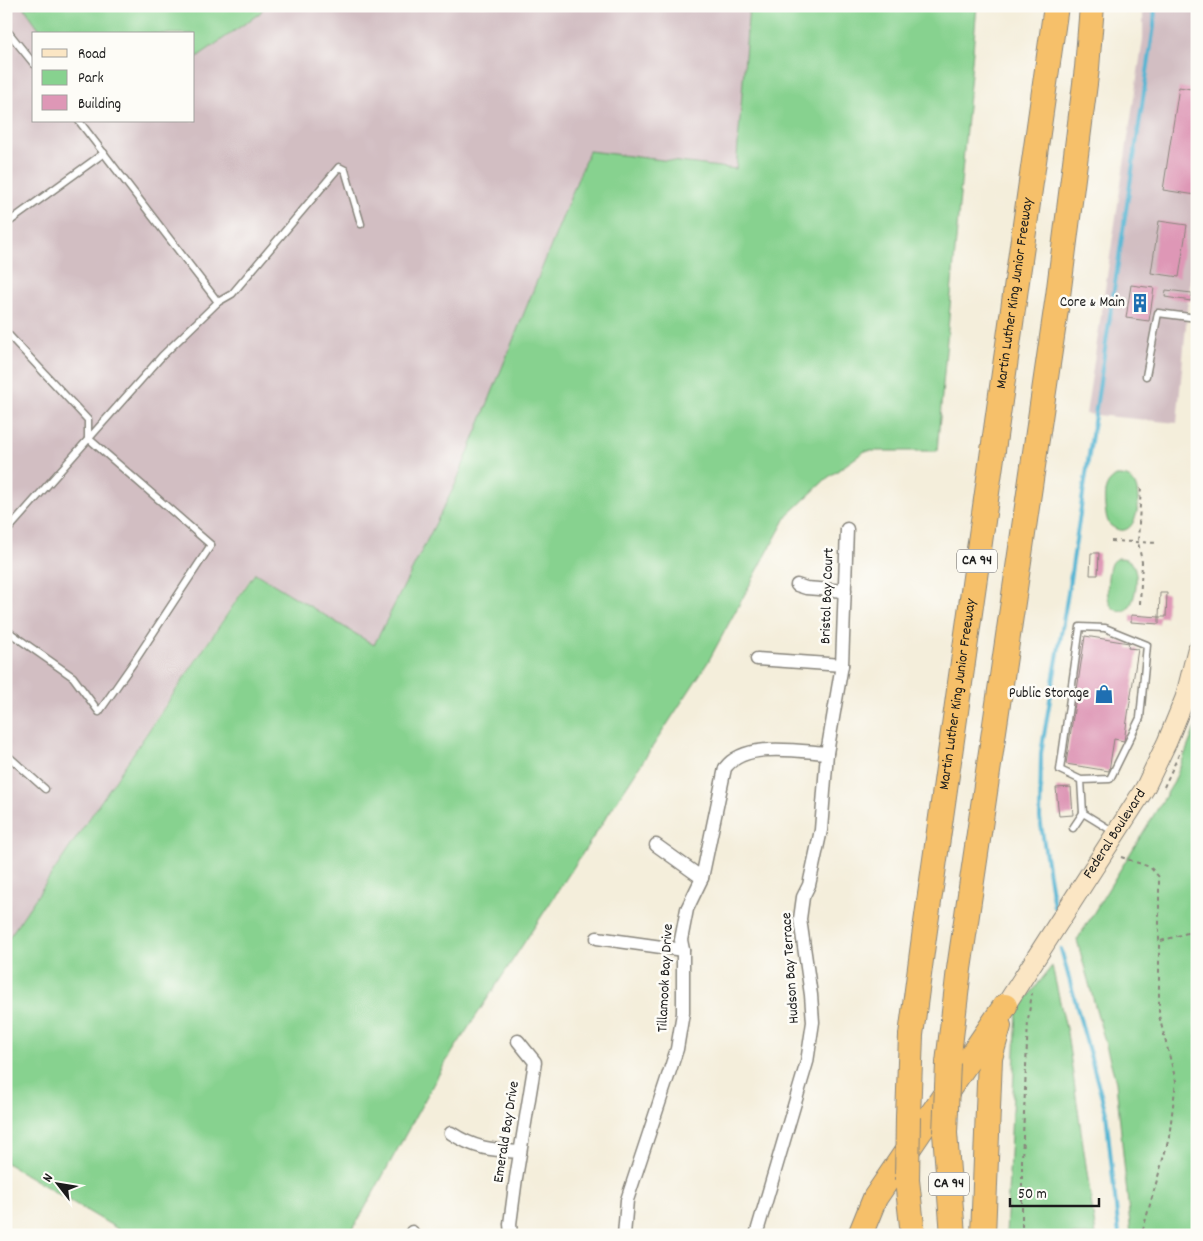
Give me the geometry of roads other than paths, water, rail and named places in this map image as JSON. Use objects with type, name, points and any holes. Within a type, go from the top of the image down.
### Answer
[{"type":"highway","name":"Martin Luther King Junior Freeway","points":[[913,1235],[907,1180],[911,1035],[1056,6]]},
{"type":"highway","name":"CA 94","points":[[953,1235],[944,1133],[948,1062],[961,959],[1058,296],[1088,68],[1092,6]]},
{"type":"highway","points":[[860,1235],[864,1221],[875,1198],[1005,1006]]},
{"type":"highway","points":[[983,1235],[990,1058],[1005,1006]]},
{"type":"main road","name":"Federal Boulevard","points":[[1005,1006],[1145,788],[1185,698],[1194,674],[1197,650]]},
{"type":"street","name":"Bristol Bay Court","points":[[842,664],[847,530]]},
{"type":"street","points":[[797,585],[806,588],[845,591]]},
{"type":"street","points":[[757,659],[842,664]]},
{"type":"street","name":"Hudson Bay Terrace","points":[[756,1235],[807,1062],[812,1022],[812,1004],[800,919],[803,897],[809,885],[821,830],[827,753],[842,664]]},
{"type":"street","name":"Tillamook Bay Drive","points":[[624,1235],[627,1200],[677,1049],[683,1013],[683,950],[681,940],[688,909],[702,878],[725,768],[730,762],[745,754],[763,750],[827,753]]},
{"type":"street","points":[[656,845],[702,878]]},
{"type":"street","points":[[597,938],[683,950]]},
{"type":"street","name":"Emerald Bay Drive","points":[[511,1235],[510,1224],[535,1062],[518,1041]]},
{"type":"street","points":[[451,1133],[465,1143],[491,1150],[520,1152]]},
{"type":"lane","points":[[6,35],[9,33],[32,62]]},
{"type":"lane","points":[[80,122],[218,302]]},
{"type":"lane","points":[[6,224],[104,153]]},
{"type":"lane","points":[[6,532],[162,356],[218,302],[232,294],[339,167],[345,170],[361,224]]},
{"type":"lane","points":[[1146,376],[1158,313],[1197,318]]},
{"type":"lane","points":[[6,332],[88,420],[88,438],[210,545],[99,712],[73,678],[6,630]]},
{"type":"lane","points":[[1080,628],[1104,628],[1147,646],[1140,718],[1110,779],[1081,780],[1060,770],[1080,628]]},
{"type":"lane","points":[[6,754],[45,789]]},
{"type":"lane","points":[[1072,828],[1083,812],[1081,780]]},
{"type":"lane","points":[[1083,812],[1116,833]]},
{"type":"waterway","points":[[1054,907],[1040,818],[1041,753],[1068,593],[1154,26],[1155,6]]},
{"type":"waterway","points":[[1061,949],[1106,1113],[1119,1235]]},
{"type":"place","name":"Core & Main","points":[[1140,303]]},
{"type":"place","name":"Public Storage","points":[[1104,694]]}]
